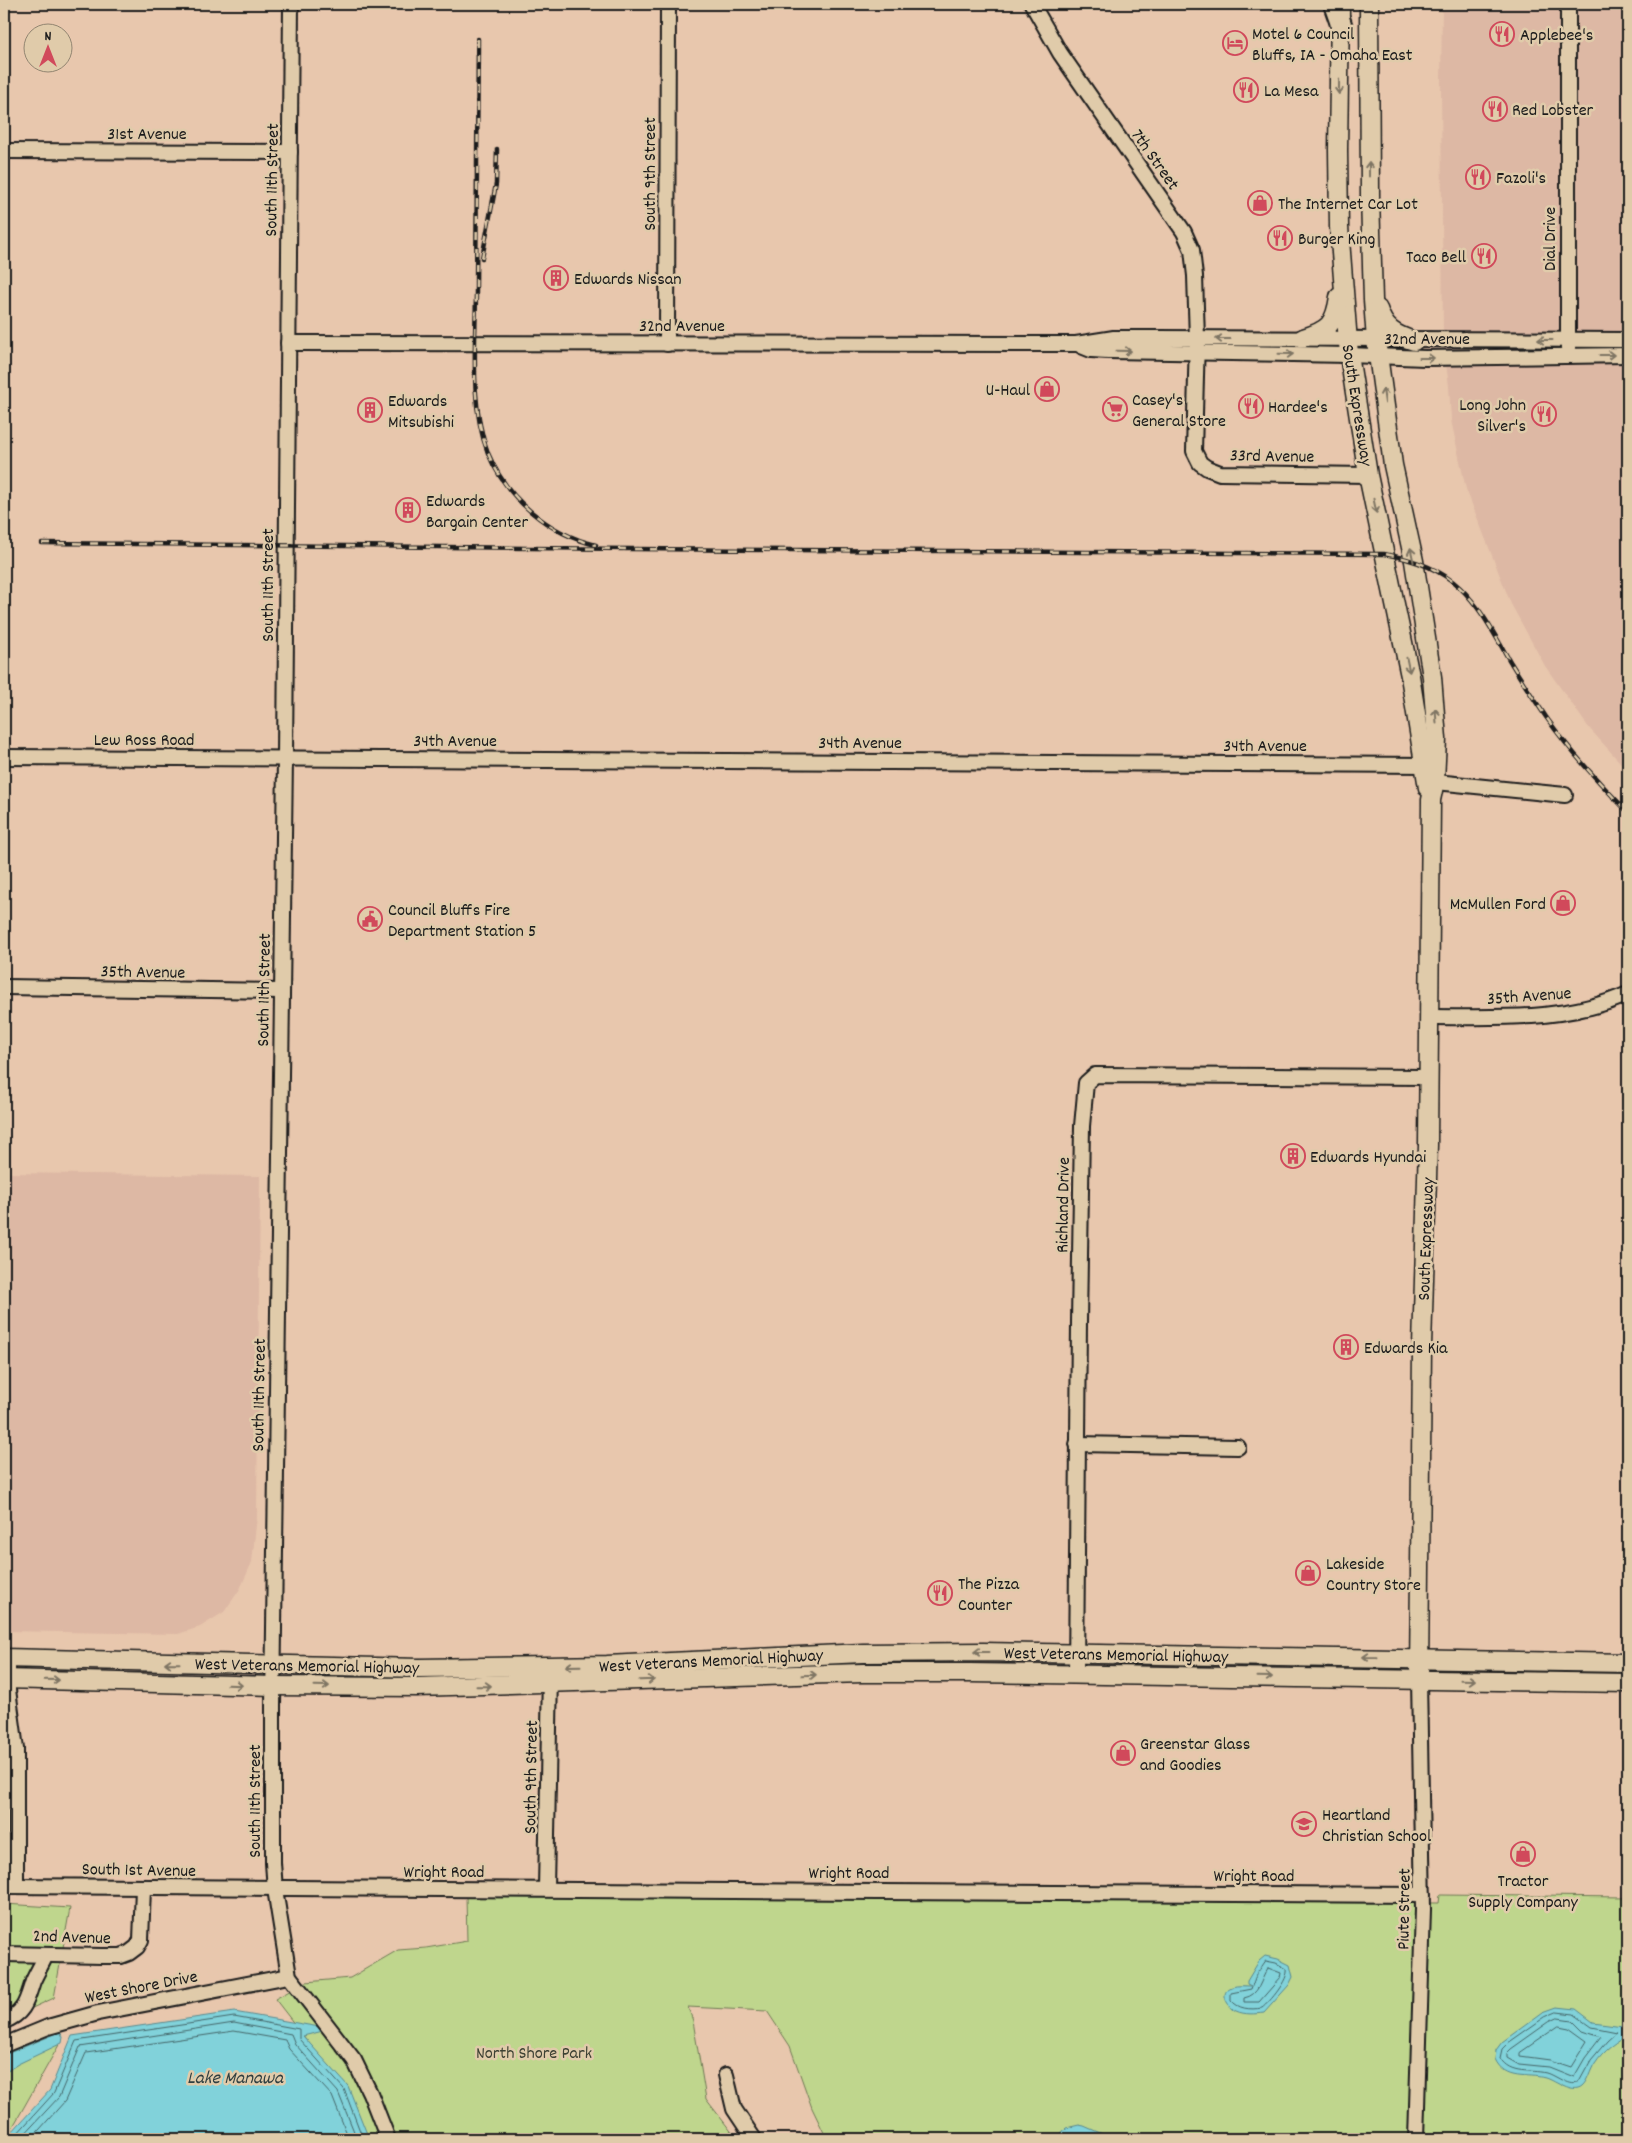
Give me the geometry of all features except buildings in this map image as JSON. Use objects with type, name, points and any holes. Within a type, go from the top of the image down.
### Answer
[{"type":"highway","points":[[1334,4],[1340,24]]},
{"type":"main road","name":"South Expressway","points":[[1340,4],[1338,150],[1342,274],[1348,347],[1368,475],[1430,773]]},
{"type":"main road","name":"South Expressway","points":[[1369,4],[1372,289],[1377,349],[1394,465],[1424,624],[1436,717],[1430,773],[1429,1017],[1422,1329],[1419,1679]]},
{"type":"main road","points":[[1303,338],[1324,330],[1333,321],[1342,274]]},
{"type":"main road","points":[[1372,289],[1381,320],[1385,326],[1397,335],[1414,340]]},
{"type":"main road","name":"West Veterans Memorial Highway","points":[[6,1658],[273,1666],[420,1668],[550,1666],[863,1653],[1075,1653],[1628,1663]]},
{"type":"main road","name":"West Veterans Memorial Highway","points":[[6,1679],[273,1686],[417,1687],[550,1685],[863,1673],[1076,1674],[1628,1683]]},
{"type":"street","name":"South 11th Street","points":[[289,1976],[275,1889],[272,1823],[285,758],[291,4]]},
{"type":"street","name":"South 9th Street","points":[[667,344],[668,4]]},
{"type":"street","name":"7th Street","points":[[1032,4],[1060,53],[1189,242],[1194,258],[1196,346]]},
{"type":"street","name":"Dial Drive","points":[[1568,4],[1568,355]]},
{"type":"street","name":"31st Avenue","points":[[4,151],[290,152]]},
{"type":"street","name":"32nd Avenue","points":[[288,343],[1076,344],[1091,350],[1108,351],[1303,338],[1348,347]]},
{"type":"street","name":"32nd Avenue","points":[[1377,349],[1414,340],[1628,340]]},
{"type":"street","name":"32nd Avenue","points":[[1196,346],[1348,347],[1377,349],[1425,358],[1628,355]]},
{"type":"street","name":"33rd Avenue","points":[[1196,346],[1195,418],[1192,441],[1197,458],[1207,468],[1220,473],[1368,475]]},
{"type":"street","name":"Lew Ross Road","points":[[4,757],[285,758]]},
{"type":"street","name":"34th Avenue","points":[[285,758],[1430,773],[1565,795]]},
{"type":"street","name":"35th Avenue","points":[[4,987],[282,991]]},
{"type":"street","name":"35th Avenue","points":[[1429,1017],[1507,1017],[1560,1014],[1601,1005],[1628,994]]},
{"type":"street","name":"Richland Drive","points":[[1076,1674],[1077,1444],[1082,1126],[1084,1095],[1090,1078],[1095,1075],[1428,1076]]},
{"type":"street","points":[[1077,1444],[1238,1447]]},
{"type":"street","points":[[6,1658],[6,1679],[16,1749],[10,1886]]},
{"type":"street","name":"South 9th Street","points":[[546,1889],[550,1666]]},
{"type":"street","name":"Piute Street","points":[[1416,2139],[1423,1895],[1419,1679]]},
{"type":"street","name":"South 1st Avenue","points":[[10,1886],[275,1889]]},
{"type":"street","name":"2nd Avenue","points":[[4,1954],[121,1956],[129,1953],[137,1947],[141,1940],[143,1888]]},
{"type":"street","name":"Wright Road","points":[[275,1889],[1423,1895]]},
{"type":"street","points":[[4,2021],[19,2013],[26,2005],[33,1981],[46,1955]]},
{"type":"street","points":[[289,1976],[354,2060],[388,2139]]},
{"type":"street","name":"West Shore Drive","points":[[4,2045],[48,2027],[81,2017],[289,1976]]},
{"type":"street","points":[[726,2075],[734,2109],[754,2139]]},
{"type":"shaded area","points":[[1442,4],[1628,4],[1628,771],[1589,728],[1545,666],[1511,604],[1466,489],[1451,420],[1443,341]]},
{"type":"shaded area","points":[[4,1173],[260,1176],[257,1516],[252,1562],[240,1589],[224,1612],[200,1627],[178,1634],[4,1631]]},
{"type":"green space","name":"North Shore Park","points":[[1440,1895],[1628,1897],[1628,2139],[827,2139],[812,2108],[790,2046],[767,2011],[688,2007],[693,2021],[706,2099],[737,2139],[367,2139],[309,2043],[275,1999],[306,1982],[350,1978],[398,1950],[426,1948],[467,1941],[466,1896],[1167,1899],[1220,1902],[1439,1903]]},
{"type":"green space","points":[[4,1904],[70,1908],[54,1998],[4,2021]]},
{"type":"green space","points":[[57,2030],[60,2043],[6,2139],[4,2139],[4,2043]]},
{"type":"water","points":[[1265,1956],[1278,1959],[1290,1965],[1293,1977],[1289,1985],[1264,2013],[1246,2014],[1236,2011],[1228,2003],[1225,1996],[1226,1992],[1234,1986],[1251,1986],[1247,1984],[1247,1981],[1259,1961]]},
{"type":"water","points":[[1557,2007],[1576,2009],[1593,2022],[1623,2026],[1625,2028],[1626,2035],[1602,2054],[1593,2066],[1584,2085],[1578,2089],[1569,2088],[1546,2078],[1518,2075],[1505,2071],[1495,2059],[1496,2050],[1502,2042],[1543,2012]]},
{"type":"water","name":"Lake Manawa","points":[[234,2012],[331,2029],[303,2036],[348,2086],[369,2139],[4,2139],[4,2135],[11,2133],[50,2090],[72,2036]]},
{"type":"water","points":[[60,2032],[63,2037],[62,2043],[18,2064],[4,2073],[4,2055]]},
{"type":"water","points":[[1079,2125],[1114,2139],[1056,2139],[1066,2128]]},
{"type":"railway","points":[[478,39],[475,372],[478,414],[482,434],[488,453],[506,485],[531,512],[562,532],[596,545]]},
{"type":"railway","points":[[482,258],[496,184],[497,149]]},
{"type":"railway","points":[[42,543],[1384,554],[1410,560],[1431,568],[1463,590],[1487,622],[1519,676],[1555,730],[1606,790],[1628,812]]},
{"type":"place","name":"Applebee's","points":[[1502,34]]},
{"type":"place","name":"Motel 6 Council Bluffs, IA - Omaha East","points":[[1235,43]]},
{"type":"place","name":"La Mesa","points":[[1246,90]]},
{"type":"place","name":"Red Lobster","points":[[1495,109]]},
{"type":"place","name":"Fazoli's","points":[[1478,177]]},
{"type":"place","name":"The Internet Car Lot","points":[[1260,203]]},
{"type":"place","name":"Burger King","points":[[1280,238]]},
{"type":"place","name":"Taco Bell","points":[[1484,256]]},
{"type":"place","name":"Edwards Nissan","points":[[556,278]]},
{"type":"place","name":"U-Haul","points":[[1047,389]]},
{"type":"place","name":"Hardee's","points":[[1251,406]]},
{"type":"place","name":"Casey's General Store","points":[[1115,409]]},
{"type":"place","name":"Edwards Mitsubishi","points":[[370,410]]},
{"type":"place","name":"Long John Silver's","points":[[1544,414]]},
{"type":"place","name":"Edwards Bargain Center","points":[[408,510]]},
{"type":"place","name":"McMullen Ford","points":[[1563,903]]},
{"type":"place","name":"Council Bluffs Fire Department Station 5","points":[[370,919]]},
{"type":"place","name":"Edwards Hyundai","points":[[1293,1156]]},
{"type":"place","name":"Edwards Kia","points":[[1346,1347]]},
{"type":"place","name":"Lakeside Country Store","points":[[1308,1573]]},
{"type":"place","name":"The Pizza Counter","points":[[940,1593]]},
{"type":"place","name":"Greenstar Glass and Goodies","points":[[1123,1753]]},
{"type":"place","name":"Heartland Christian School","points":[[1304,1824]]},
{"type":"place","name":"Tractor Supply Company","points":[[1523,1854]]}]
